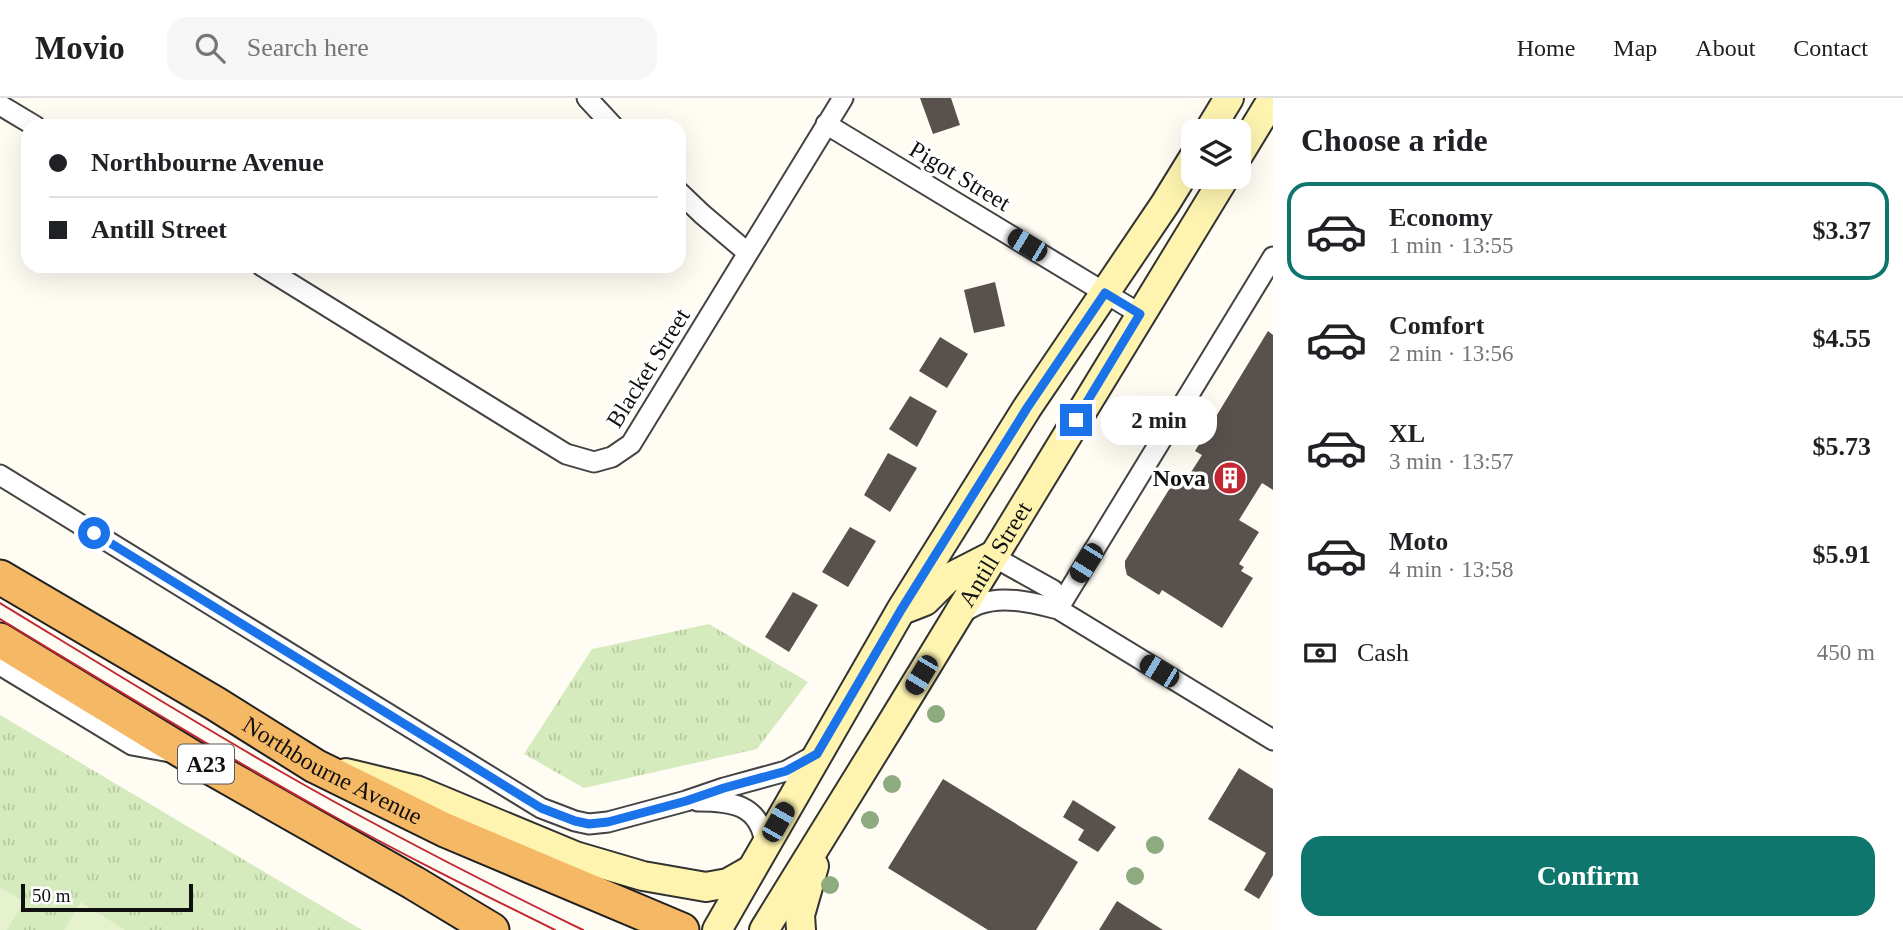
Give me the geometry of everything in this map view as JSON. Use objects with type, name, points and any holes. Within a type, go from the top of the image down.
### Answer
[{"type":"highway","name":"Northbourne Avenue","points":[[0,577],[216,704],[315,766],[445,831],[682,930]]},
{"type":"highway","name":"A23","points":[[0,640],[192,757],[492,930]]},
{"type":"main road","points":[[1216,119],[1229,98]]},
{"type":"main road","points":[[1251,134],[1273,98]]},
{"type":"main road","name":"Antill Street","points":[[717,930],[901,610],[1027,408],[1181,178]]},
{"type":"main road","name":"Antill Street","points":[[764,930],[1218,189]]},
{"type":"main road","points":[[901,610],[925,601],[947,579],[992,556]]},
{"type":"main road","points":[[315,766],[416,790],[575,856],[643,876],[706,887],[727,883],[751,870]]},
{"type":"main road","points":[[801,930],[800,915],[823,833]]},
{"type":"street","points":[[587,98],[606,119]]},
{"type":"street","name":"Blacket Street","points":[[273,273],[566,454],[594,461],[612,457],[631,444],[842,98]]},
{"type":"street","points":[[0,105],[23,119]]},
{"type":"street","name":"Pigot Street","points":[[827,124],[1140,314]]},
{"type":"street","points":[[686,199],[748,253]]},
{"type":"street","points":[[1058,609],[1273,257]]},
{"type":"street","points":[[0,475],[541,808],[575,821],[589,824],[608,822],[686,801],[786,771],[817,754]]},
{"type":"street","points":[[992,556],[1053,590],[1058,609]]},
{"type":"street","points":[[958,614],[981,603],[995,601],[1023,600],[1058,609],[1273,740]]},
{"type":"street","points":[[0,665],[132,745],[192,757]]},
{"type":"street","points":[[686,801],[732,803],[741,806],[760,825],[765,844]]},
{"type":"green space","points":[[709,624],[808,682],[757,749],[584,788],[524,754],[592,649]]},
{"type":"green space","points":[[0,715],[362,930],[0,930]]},
{"type":"green space","points":[[0,887],[24,902],[7,930],[0,930]]},
{"type":"green space","points":[[81,902],[125,930],[64,930]]},
{"type":"building","points":[[920,98],[951,98],[960,125],[933,134]]},
{"type":"building","points":[[995,282],[1005,326],[974,333],[964,290]]},
{"type":"building","name":"Nova","points":[[1268,331],[1273,335],[1273,490],[1262,483],[1239,520],[1259,532],[1239,564],[1244,567],[1241,571],[1253,578],[1222,628],[1162,590],[1159,595],[1127,575],[1125,561],[1178,475],[1186,480],[1202,455],[1195,451]]},
{"type":"building","points":[[940,337],[968,354],[947,388],[919,371]]},
{"type":"building","points":[[910,396],[937,411],[917,447],[889,429]]},
{"type":"building","points":[[888,453],[917,468],[890,512],[864,495]]},
{"type":"building","points":[[850,527],[876,541],[848,587],[822,572]]},
{"type":"building","points":[[793,592],[818,605],[789,652],[765,637]]},
{"type":"building","points":[[1239,768],[1273,789],[1273,875],[1259,899],[1244,890],[1266,853],[1208,819]]},
{"type":"building","points":[[943,779],[1078,862],[1036,930],[988,930],[888,868]]},
{"type":"building","points":[[1073,800],[1116,827],[1098,852],[1078,840],[1084,830],[1063,817]]},
{"type":"building","points":[[1117,901],[1163,930],[1099,930]]},
{"type":"tram line","points":[[0,603],[315,791],[429,853],[583,930]]},
{"type":"tram line","points":[[0,619],[319,808],[407,856],[555,930]]},
{"type":"place","name":"Nova","points":[[1230,478]]},
{"type":"route","points":[[94,533],[541,808],[589,824],[608,822],[786,771],[817,754],[901,610],[1027,408],[1105,293],[1140,314],[1076,420]]}]
